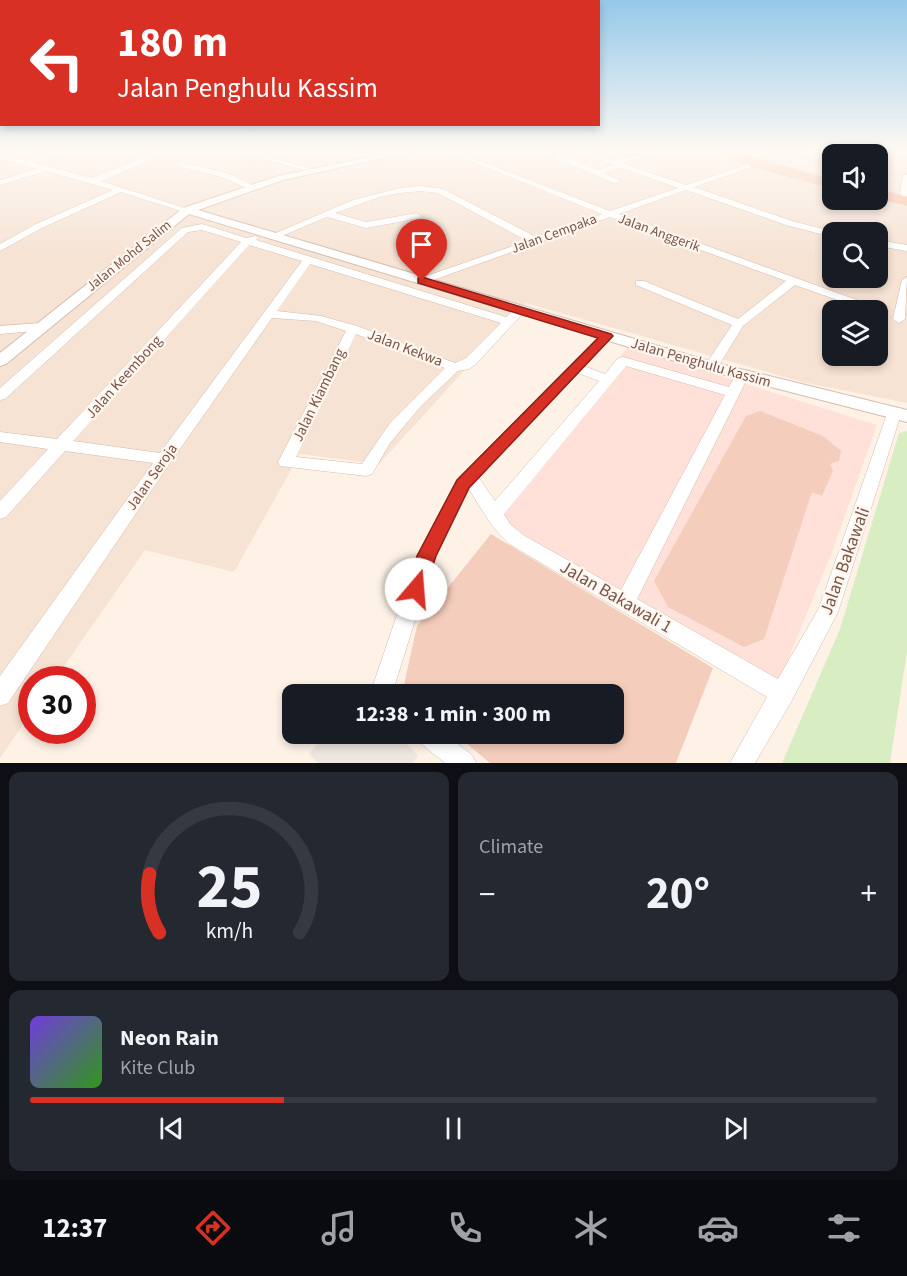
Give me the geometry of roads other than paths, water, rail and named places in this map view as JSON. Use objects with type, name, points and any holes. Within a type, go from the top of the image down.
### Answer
[{"type":"highway","points":[[888,192],[906,197]]},
{"type":"highway","points":[[888,195],[906,197]]},
{"type":"street","points":[[110,186],[187,210]]},
{"type":"street","name":"Jalan Mohd Salim","points":[[0,361],[187,210],[250,186]]},
{"type":"street","name":"Jalan Anggerik","points":[[537,186],[846,300]]},
{"type":"street","points":[[682,186],[789,223],[822,231]]},
{"type":"street","name":"Jalan Cempaka","points":[[422,281],[690,186]]},
{"type":"street","points":[[0,248],[39,226],[121,189]]},
{"type":"street","points":[[247,241],[383,193],[404,189],[432,189],[535,241]]},
{"type":"street","name":"Jalan Penghulu Kassim","points":[[187,210],[711,367],[901,415]]},
{"type":"street","points":[[328,214],[366,225],[417,216]]},
{"type":"street","points":[[166,226],[194,221],[229,223]]},
{"type":"street","name":"Jalan Mohd Salim","points":[[0,396],[185,230],[202,227],[247,241]]},
{"type":"street","points":[[247,241],[509,322]]},
{"type":"street","name":"Jalan Keembong","points":[[0,512],[247,241]]},
{"type":"street","points":[[888,245],[907,248]]},
{"type":"street","name":"Jalan Seroja","points":[[0,695],[164,459],[308,260]]},
{"type":"street","points":[[903,321],[907,280]]},
{"type":"street","points":[[711,367],[739,324],[793,281]]},
{"type":"street","points":[[640,283],[739,324]]},
{"type":"street","name":"Jalan Kekwa","points":[[270,314],[316,318],[352,328],[454,367],[464,366],[471,361],[520,310]]},
{"type":"street","name":"Jalan Anggerik","points":[[888,315],[903,321]]},
{"type":"street","points":[[0,330],[42,327]]},
{"type":"street","name":"Jalan Kiambang","points":[[352,328],[286,462],[366,470],[381,442],[401,417],[454,367]]},
{"type":"street","points":[[0,336],[26,340]]},
{"type":"street","points":[[384,684],[426,556],[452,503],[470,478],[606,336]]},
{"type":"street","points":[[493,515],[619,363],[630,362],[732,393]]},
{"type":"street","points":[[576,368],[606,380]]},
{"type":"street","points":[[625,602],[742,375]]},
{"type":"street","name":"Jalan Bakawali","points":[[742,763],[828,612],[901,415]]},
{"type":"street","points":[[0,437],[164,459]]},
{"type":"street","name":"Jalan Bakawali 1","points":[[470,478],[493,515],[517,540],[783,694]]},
{"type":"street","points":[[440,744],[464,763]]}]
